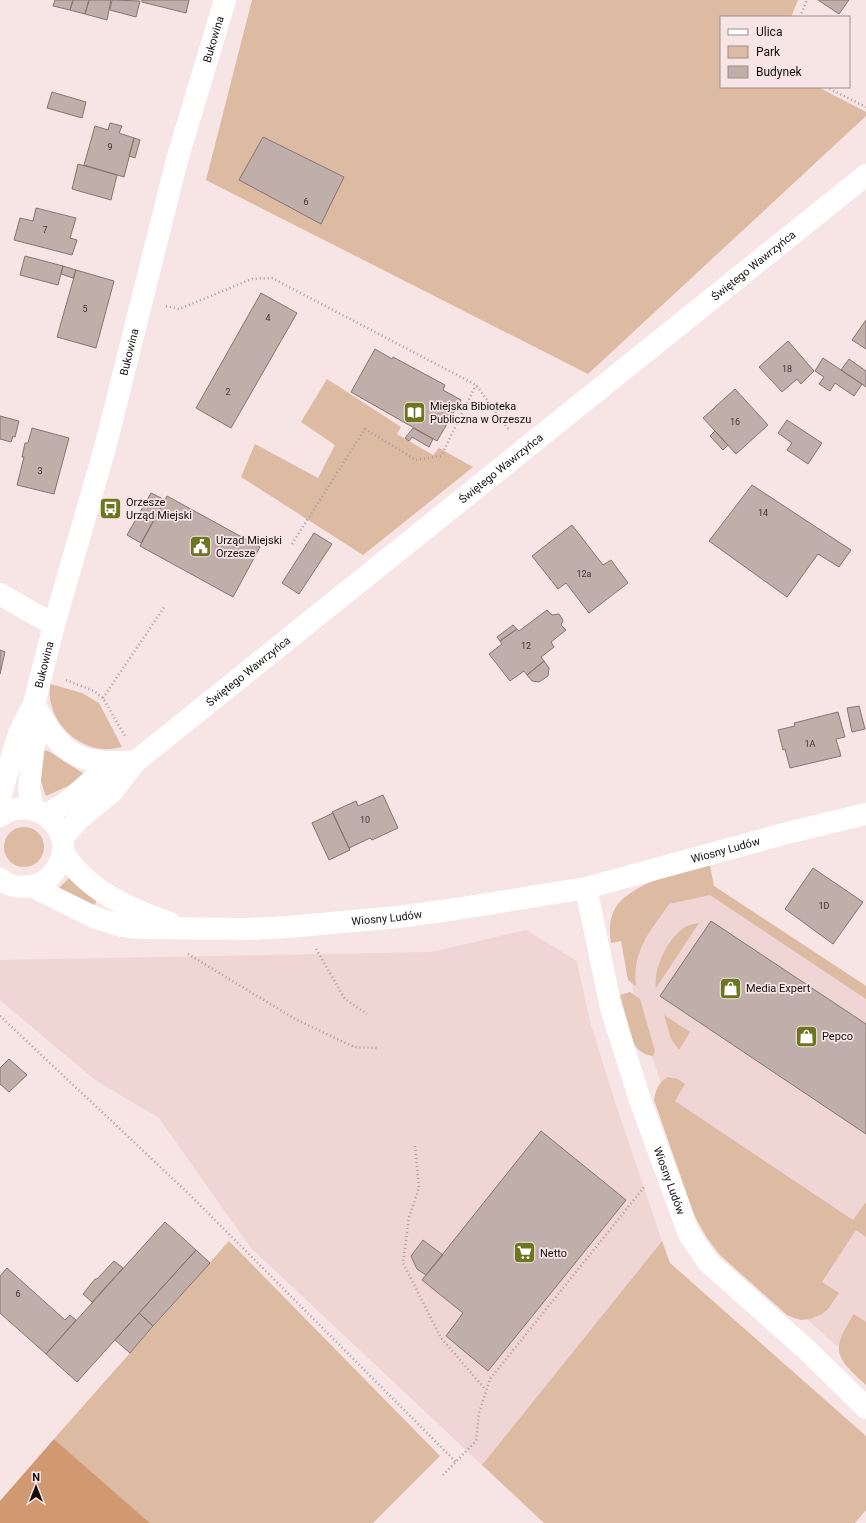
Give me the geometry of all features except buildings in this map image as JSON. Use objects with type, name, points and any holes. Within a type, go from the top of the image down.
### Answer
[{"type":"street","name":"Bukowina","points":[[0,798],[19,733],[34,704],[54,625],[105,448],[177,160],[225,0]]},
{"type":"street","name":"Świętego Wawrzyńca","points":[[31,886],[50,877],[59,866],[62,845],[80,818],[112,792],[135,762],[866,175]]},
{"type":"street","points":[[0,594],[54,625]]},
{"type":"street","name":"Bukowina","points":[[34,704],[35,736],[29,787],[39,812]]},
{"type":"street","points":[[34,704],[55,738],[70,752],[89,760],[135,762]]},
{"type":"street","name":"Świętego Wawrzyńca","points":[[39,812],[66,803],[98,775],[108,770],[135,762]]},
{"type":"street","points":[[0,816],[18,809],[39,812]]},
{"type":"street","name":"Wiosny Ludów","points":[[39,812],[56,825],[62,845],[71,865],[78,873],[108,896],[147,915],[185,928]]},
{"type":"street","name":"Wiosny Ludów","points":[[31,886],[81,911],[108,922],[140,928],[248,928],[338,924],[456,909],[586,888],[787,833],[866,814]]},
{"type":"street","points":[[3,884],[31,886]]},
{"type":"street","name":"Wiosny Ludów","points":[[586,888],[611,1008],[640,1100],[689,1234],[708,1262],[807,1350],[866,1408]]},
{"type":"path","points":[[800,16],[807,0]]},
{"type":"path","points":[[828,88],[866,107]]},
{"type":"path","points":[[160,304],[179,309],[252,279],[272,278],[476,385],[524,451]]},
{"type":"path","points":[[292,544],[365,429],[416,460],[441,456],[476,385]]},
{"type":"path","points":[[103,698],[165,606]]},
{"type":"path","points":[[61,679],[94,691],[103,698],[128,742]]},
{"type":"path","points":[[314,947],[345,999],[367,1014]]},
{"type":"path","points":[[186,953],[295,1019],[354,1047],[380,1048]]},
{"type":"path","points":[[0,1016],[189,1194],[456,1462]]},
{"type":"path","points":[[415,1146],[419,1188],[409,1218],[403,1262],[441,1338],[486,1390]]},
{"type":"path","points":[[443,1476],[476,1441],[480,1413],[490,1379],[645,1186]]},
{"type":"shaded area","points":[[714,886],[866,986],[866,1372],[799,1312],[692,1179],[638,1013],[625,951],[654,900]]},
{"type":"shaded area","points":[[526,930],[577,961],[589,1018],[615,1102],[662,1241],[482,1465],[250,1247],[159,1118],[95,1080],[0,1000],[0,960],[432,952]]},
{"type":"shaded area","points":[[54,1439],[150,1523],[0,1523],[0,1501]]},
{"type":"green space","points":[[252,0],[798,0],[791,16],[720,16],[720,88],[820,88],[866,112],[866,116],[588,374],[206,180]]},
{"type":"green space","points":[[327,379],[401,427],[397,434],[433,455],[439,448],[473,467],[363,555],[241,477],[255,444],[318,478],[335,445],[301,422]]},
{"type":"green space","points":[[50,684],[82,693],[99,703],[122,747],[103,749],[94,747],[77,740],[63,728],[54,712],[50,698]]},
{"type":"green space","points":[[44,750],[50,752],[84,774],[77,782],[46,796],[40,773]]},
{"type":"green space","points":[[24,827],[32,829],[38,833],[42,839],[44,847],[42,855],[38,861],[32,865],[24,867],[16,865],[10,861],[6,855],[4,847],[6,839],[10,833],[16,829]]},
{"type":"green space","points":[[709,861],[714,886],[866,986],[866,999],[710,895],[669,904],[644,942],[635,973],[636,986],[628,980],[621,941],[611,943],[610,925],[616,907],[633,891],[645,885],[672,873]]},
{"type":"green space","points":[[69,878],[98,899],[93,907],[59,888]]},
{"type":"green space","points":[[699,923],[656,988],[659,964],[666,948],[676,934],[690,925]]},
{"type":"green space","points":[[630,992],[640,999],[655,1051],[653,1056],[642,1052],[634,1044],[620,995]]},
{"type":"green space","points":[[664,1015],[690,1032],[679,1050],[671,1039]]},
{"type":"green space","points":[[668,1077],[678,1079],[685,1084],[675,1101],[853,1220],[865,1203],[866,1204],[866,1237],[856,1230],[822,1282],[839,1293],[828,1309],[822,1314],[810,1319],[801,1320],[787,1315],[720,1255],[707,1238],[695,1217],[654,1100],[658,1087]]},
{"type":"green space","points":[[229,1241],[440,1456],[373,1523],[150,1523],[54,1439]]},
{"type":"green space","points":[[662,1241],[670,1263],[866,1436],[866,1510],[855,1523],[544,1523],[482,1465]]},
{"type":"green space","points":[[854,1314],[866,1322],[866,1385],[842,1360],[839,1353],[841,1337]]},
{"type":"place","name":"Miejska Bibioteka Publiczna w Orzeszu","points":[[414,412]]},
{"type":"place","name":"Orzesze Urząd Miejski","points":[[110,508]]},
{"type":"place","name":"Urząd Miejski Orzesze","points":[[200,546]]},
{"type":"place","name":"Media Expert","points":[[731,988]]},
{"type":"place","name":"Pepco","points":[[806,1036]]},
{"type":"place","name":"Netto","points":[[524,1253]]}]
